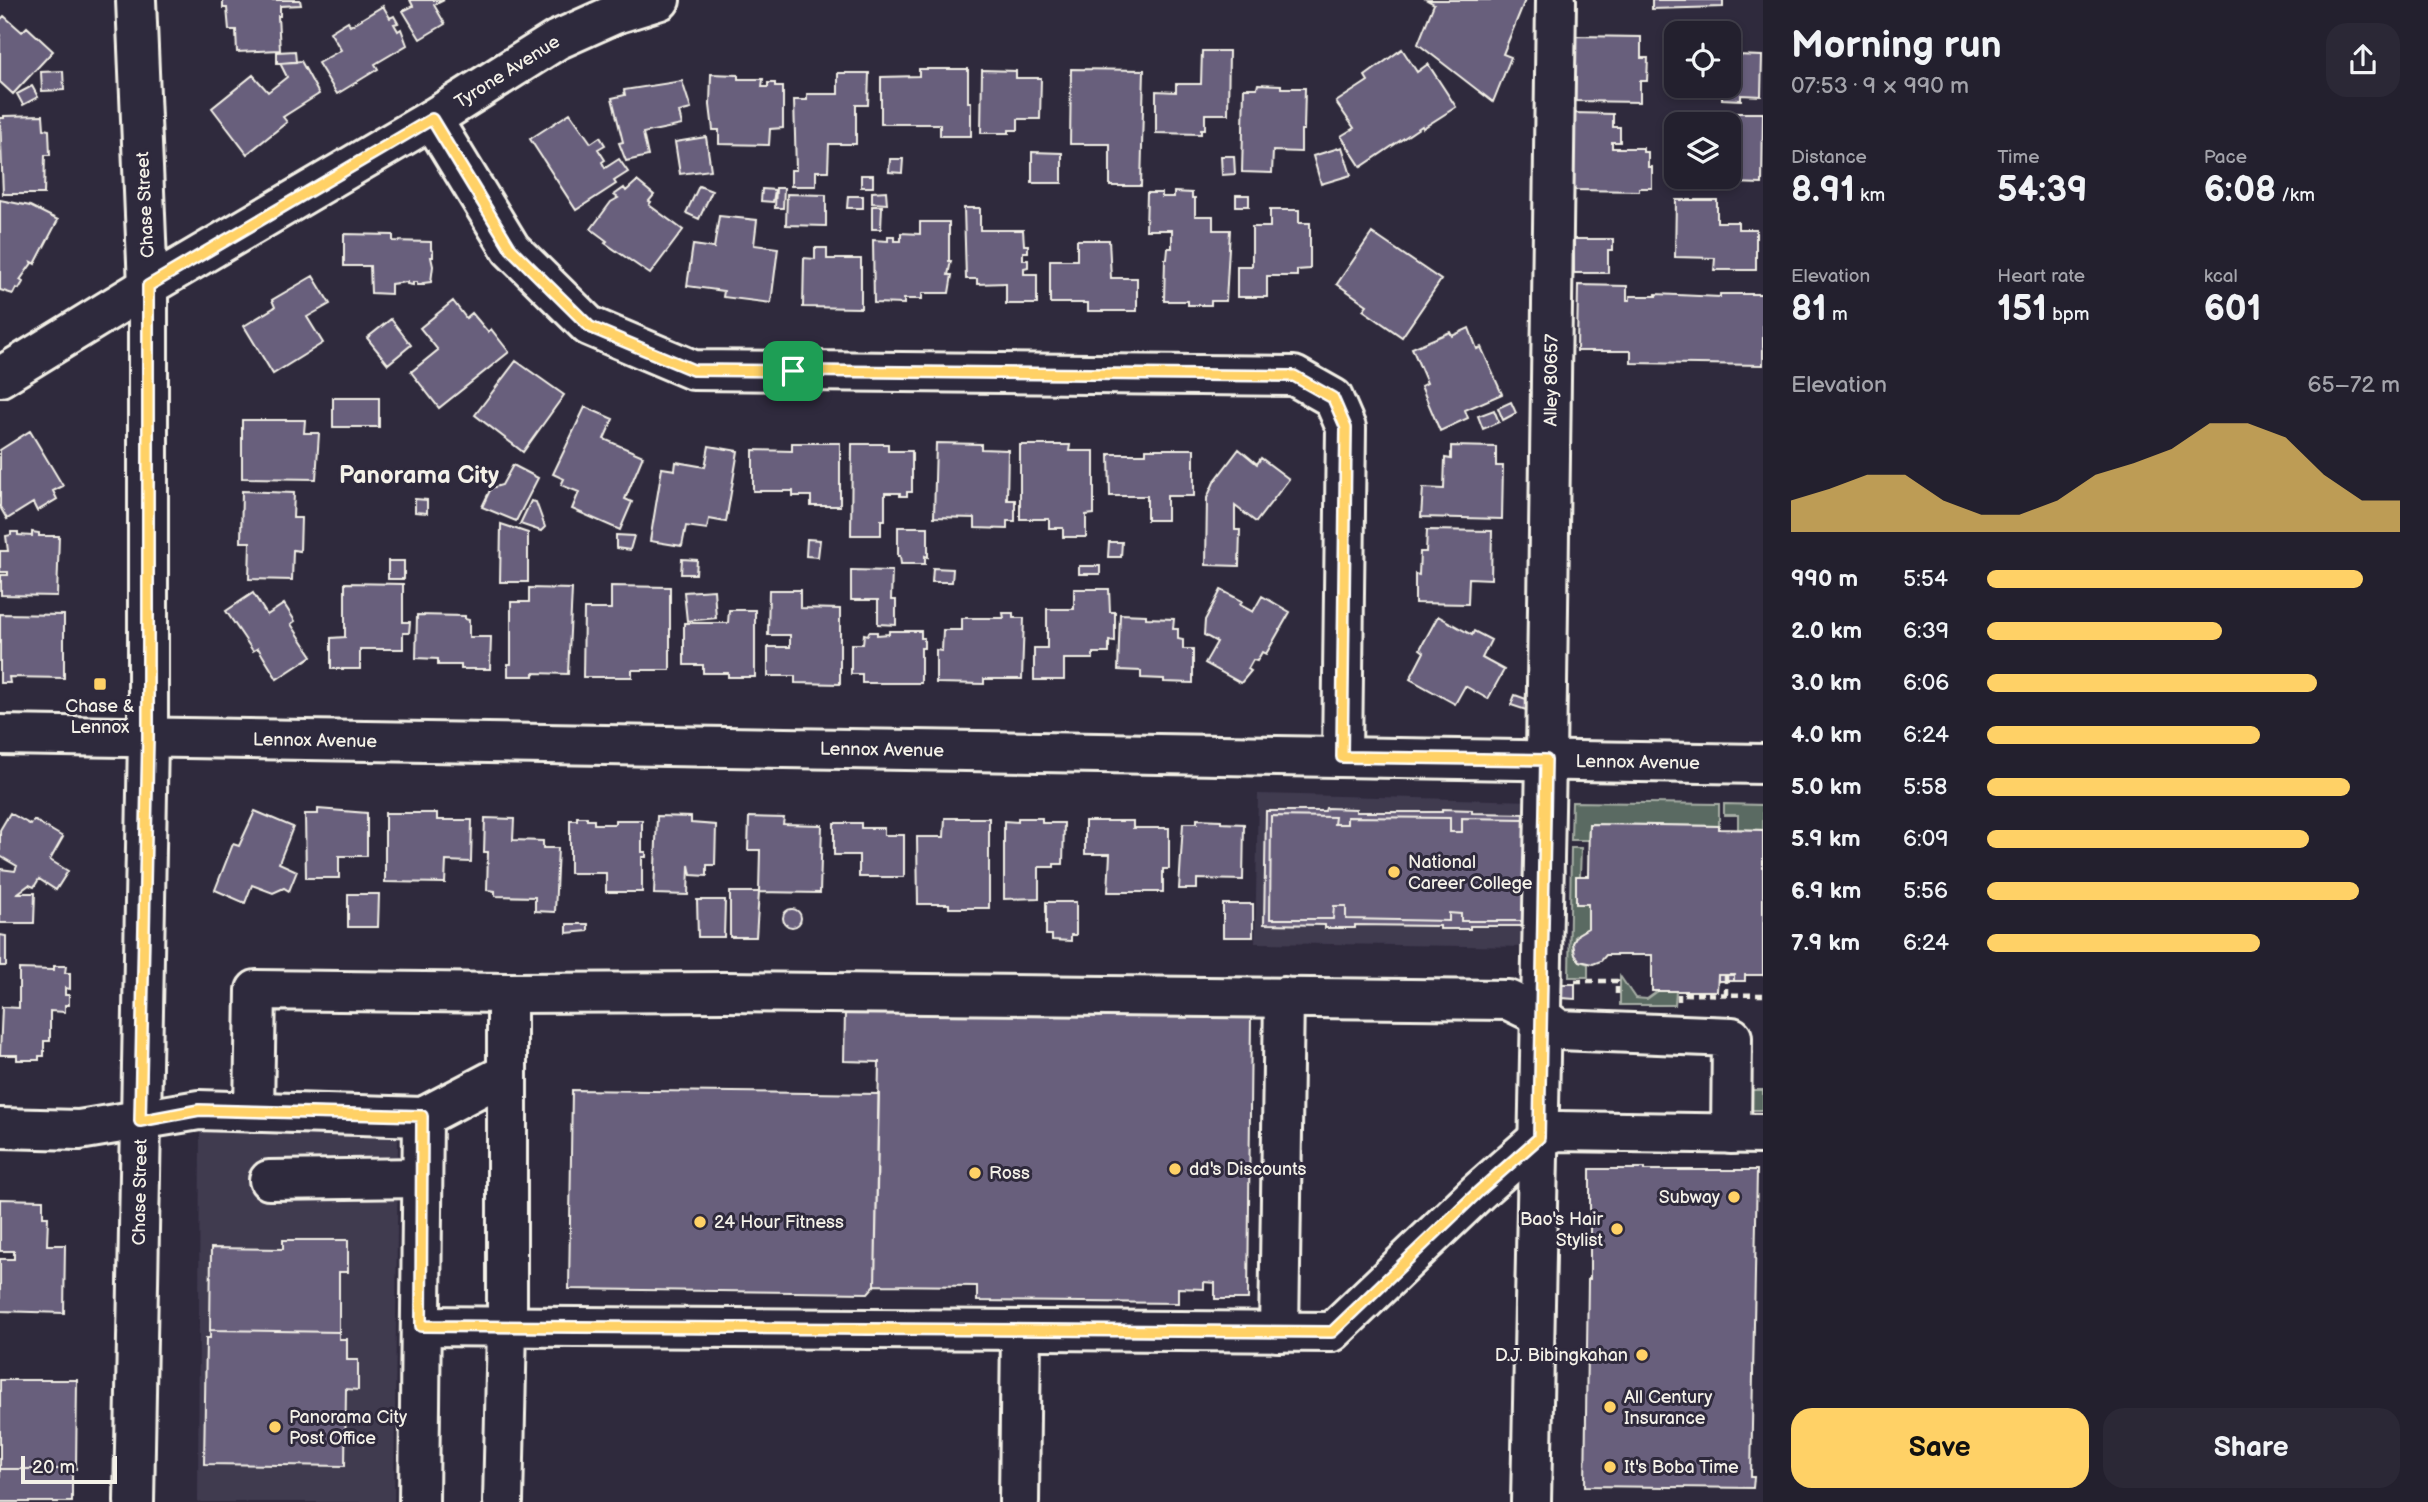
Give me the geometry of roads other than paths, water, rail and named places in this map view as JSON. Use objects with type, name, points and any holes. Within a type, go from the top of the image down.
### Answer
[{"type":"street","name":"Chase Street","points":[[134,1502],[148,738],[148,286],[136,0]]},
{"type":"street","name":"Tyrone Avenue","points":[[0,377],[148,286],[432,119],[557,40],[615,14],[660,0]]},
{"type":"street","name":"Alley 80657","points":[[1531,1502],[1546,760],[1556,0]]},
{"type":"street","points":[[432,119],[511,249],[590,327],[693,370],[1294,376],[1333,398],[1346,428],[1342,757]]},
{"type":"street","name":"Lennox Avenue","points":[[0,736],[1763,764]]},
{"type":"street","points":[[254,1112],[256,990],[1508,1000],[1541,1016],[1559,1030],[1732,1037],[1747,1134],[1557,1130],[1539,1138],[1478,1192],[1332,1332],[421,1326]]},
{"type":"street","points":[[503,1502],[507,1326],[507,993]]},
{"type":"street","points":[[1279,1332],[1284,997]]},
{"type":"street","points":[[0,1128],[79,1130],[199,1110],[422,1116],[507,1073]]},
{"type":"street","points":[[419,1502],[422,1116]]},
{"type":"street","points":[[269,1180],[422,1178]]},
{"type":"street","points":[[1019,1502],[1021,1330]]},
{"type":"place","name":"Chase & Lennox","points":[[100,684]]},
{"type":"place","name":"National Career College","points":[[1394,872]]},
{"type":"place","name":"dd's Discounts","points":[[1175,1169]]},
{"type":"place","name":"Ross","points":[[975,1173]]},
{"type":"place","name":"Subway","points":[[1734,1197]]},
{"type":"place","name":"24 Hour Fitness","points":[[700,1222]]},
{"type":"place","name":"Bao's Hair Stylist","points":[[1617,1229]]},
{"type":"place","name":"D.J. Bibingkahan","points":[[1642,1355]]},
{"type":"place","name":"All Century Insurance","points":[[1610,1407]]},
{"type":"place","name":"Panorama City Post Office","points":[[275,1427]]},
{"type":"place","name":"It's Boba Time","points":[[1610,1467]]},
{"type":"district","name":"Panorama City","points":[[419,475]]}]
